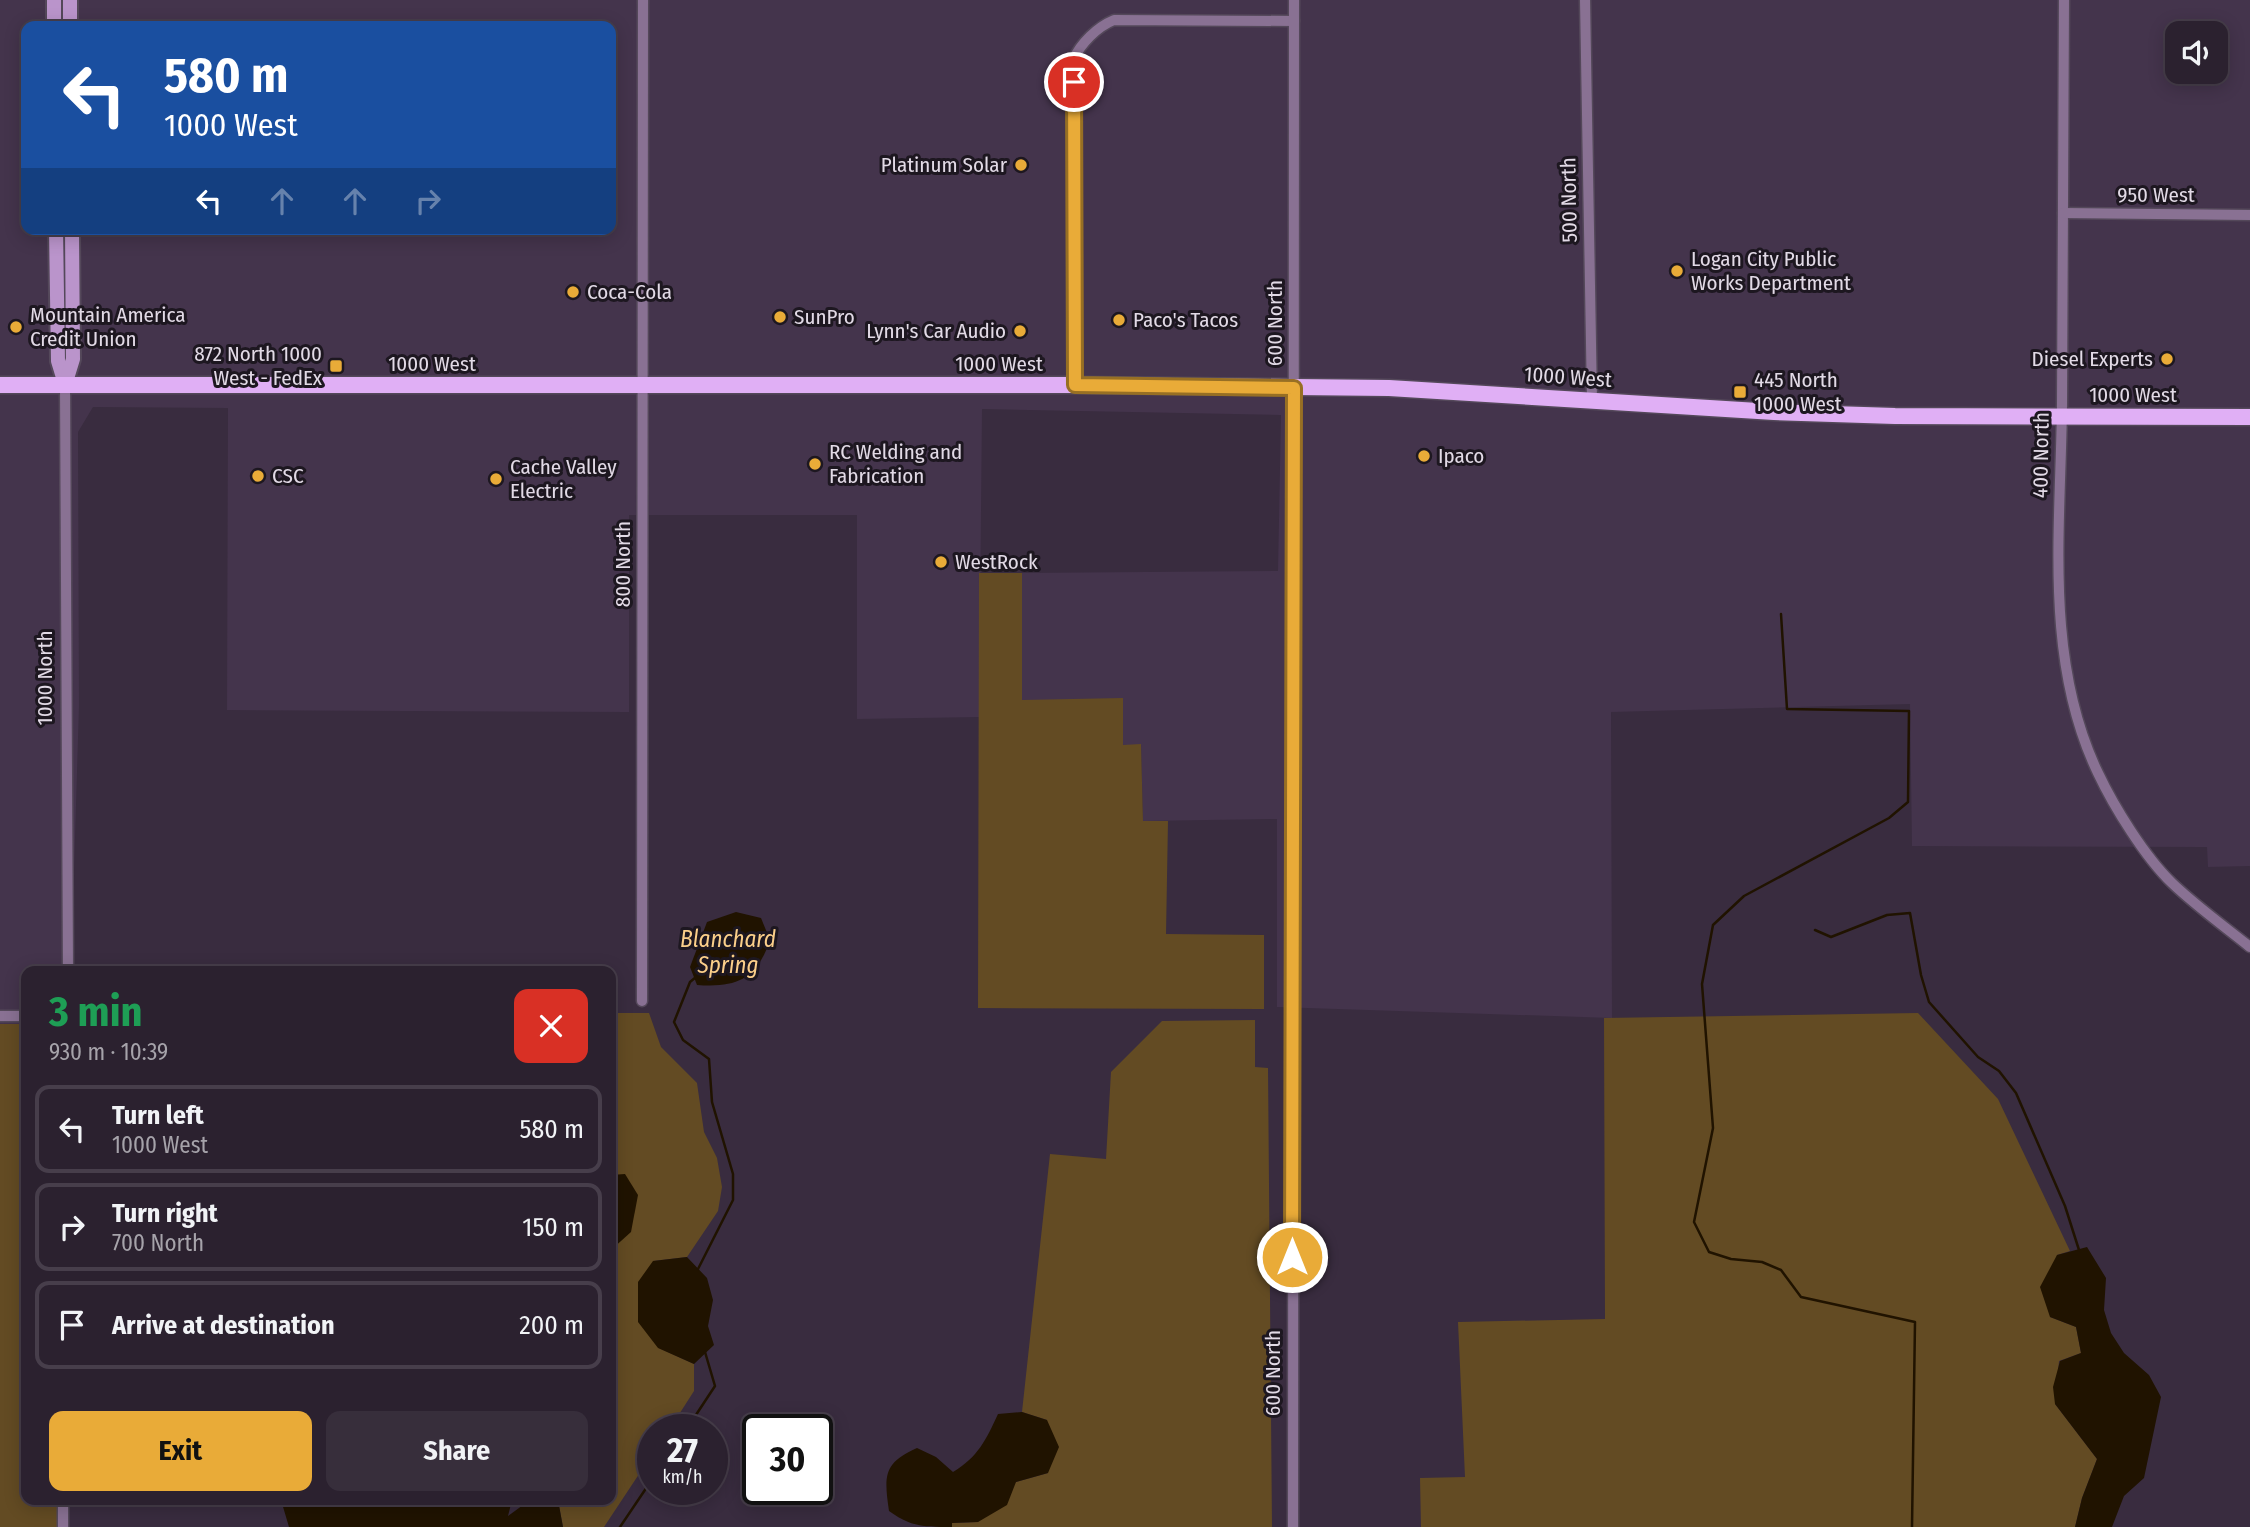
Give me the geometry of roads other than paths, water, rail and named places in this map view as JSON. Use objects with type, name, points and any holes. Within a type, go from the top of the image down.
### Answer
[{"type":"main road","name":"1000 West","points":[[0,385],[1075,385],[1445,390],[1774,412],[1895,416],[2250,417]]},
{"type":"street","points":[[54,0],[54,21]]},
{"type":"street","points":[[70,0],[70,21]]},
{"type":"street","name":"800 North","points":[[642,1001],[643,0]]},
{"type":"street","name":"600 North","points":[[1293,1527],[1294,0]]},
{"type":"street","name":"500 North","points":[[1585,0],[1592,400]]},
{"type":"street","name":"400 North","points":[[2064,0],[2059,537],[2061,627],[2073,708],[2098,774],[2133,834],[2171,882],[2250,947]]},
{"type":"street","points":[[1075,385],[1073,60],[1078,51],[1105,23],[1114,20],[1294,21]]},
{"type":"street","name":"950 West","points":[[2063,213],[2250,215]]},
{"type":"street","name":"1000 North","points":[[56,235],[58,361],[65,385],[68,966]]},
{"type":"street","name":"1000 North","points":[[65,385],[73,359],[72,235]]},
{"type":"street","points":[[0,1016],[21,1016]]},
{"type":"street","points":[[63,1505],[63,1527]]},
{"type":"water","name":"Blanchard Spring","points":[[736,912],[761,918],[770,940],[765,953],[759,964],[744,978],[723,985],[697,985],[690,967],[707,922]]},
{"type":"water","points":[[625,1174],[638,1195],[631,1232],[616,1246],[616,1175]]},
{"type":"water","points":[[2087,1247],[2106,1278],[2104,1310],[2111,1333],[2124,1353],[2149,1375],[2161,1397],[2144,1478],[2124,1496],[2112,1527],[2075,1527],[2082,1498],[2097,1459],[2055,1404],[2053,1387],[2060,1361],[2081,1353],[2076,1327],[2050,1317],[2040,1287],[2057,1255]]},
{"type":"water","points":[[687,1257],[707,1278],[713,1300],[708,1326],[714,1345],[694,1364],[658,1348],[638,1322],[638,1282],[653,1261]]},
{"type":"water","points":[[1022,1412],[1047,1420],[1059,1447],[1048,1473],[1016,1482],[1007,1505],[978,1522],[952,1523],[952,1527],[918,1525],[889,1511],[886,1488],[888,1472],[898,1459],[917,1448],[936,1457],[953,1472],[980,1447],[998,1414]]},
{"type":"water","points":[[282,1505],[511,1505],[508,1516],[523,1505],[559,1505],[563,1527],[289,1527]]},
{"type":"waterway","points":[[1781,614],[1787,709],[1909,711],[1908,802],[1889,818],[1744,896],[1713,925],[1702,984],[1713,1128],[1694,1222],[1709,1252],[1731,1259],[1762,1262],[1781,1270],[1801,1297],[1915,1322],[1912,1527]]},
{"type":"waterway","points":[[1815,930],[1831,937],[1887,915],[1910,913],[1921,975],[1929,1002],[1978,1057],[1999,1071],[2016,1093],[2065,1206],[2079,1250]]},
{"type":"waterway","points":[[696,977],[690,982],[674,1022],[683,1040],[709,1059],[712,1102],[733,1174],[733,1200],[698,1269]]},
{"type":"waterway","points":[[697,1414],[715,1386],[705,1352]]},
{"type":"waterway","points":[[620,1527],[637,1502]]},
{"type":"place","name":"Platinum Solar","points":[[1021,165]]},
{"type":"place","name":"Logan City Public Works Department","points":[[1677,271]]},
{"type":"place","name":"Coca-Cola","points":[[573,292]]},
{"type":"place","name":"SunPro","points":[[780,317]]},
{"type":"place","name":"Paco's Tacos","points":[[1119,320]]},
{"type":"place","name":"Mountain America Credit Union","points":[[16,327]]},
{"type":"place","name":"Lynn's Car Audio","points":[[1020,331]]},
{"type":"place","name":"Diesel Experts","points":[[2167,359]]},
{"type":"place","name":"872 North 1000 West - FedEx","points":[[336,366]]},
{"type":"place","name":"445 North 1000 West","points":[[1740,392]]},
{"type":"place","name":"Ipaco","points":[[1424,456]]},
{"type":"place","name":"RC Welding and Fabrication","points":[[815,464]]},
{"type":"place","name":"CSC","points":[[258,476]]},
{"type":"place","name":"Cache Valley Electric","points":[[496,479]]},
{"type":"place","name":"WestRock","points":[[941,562]]}]
